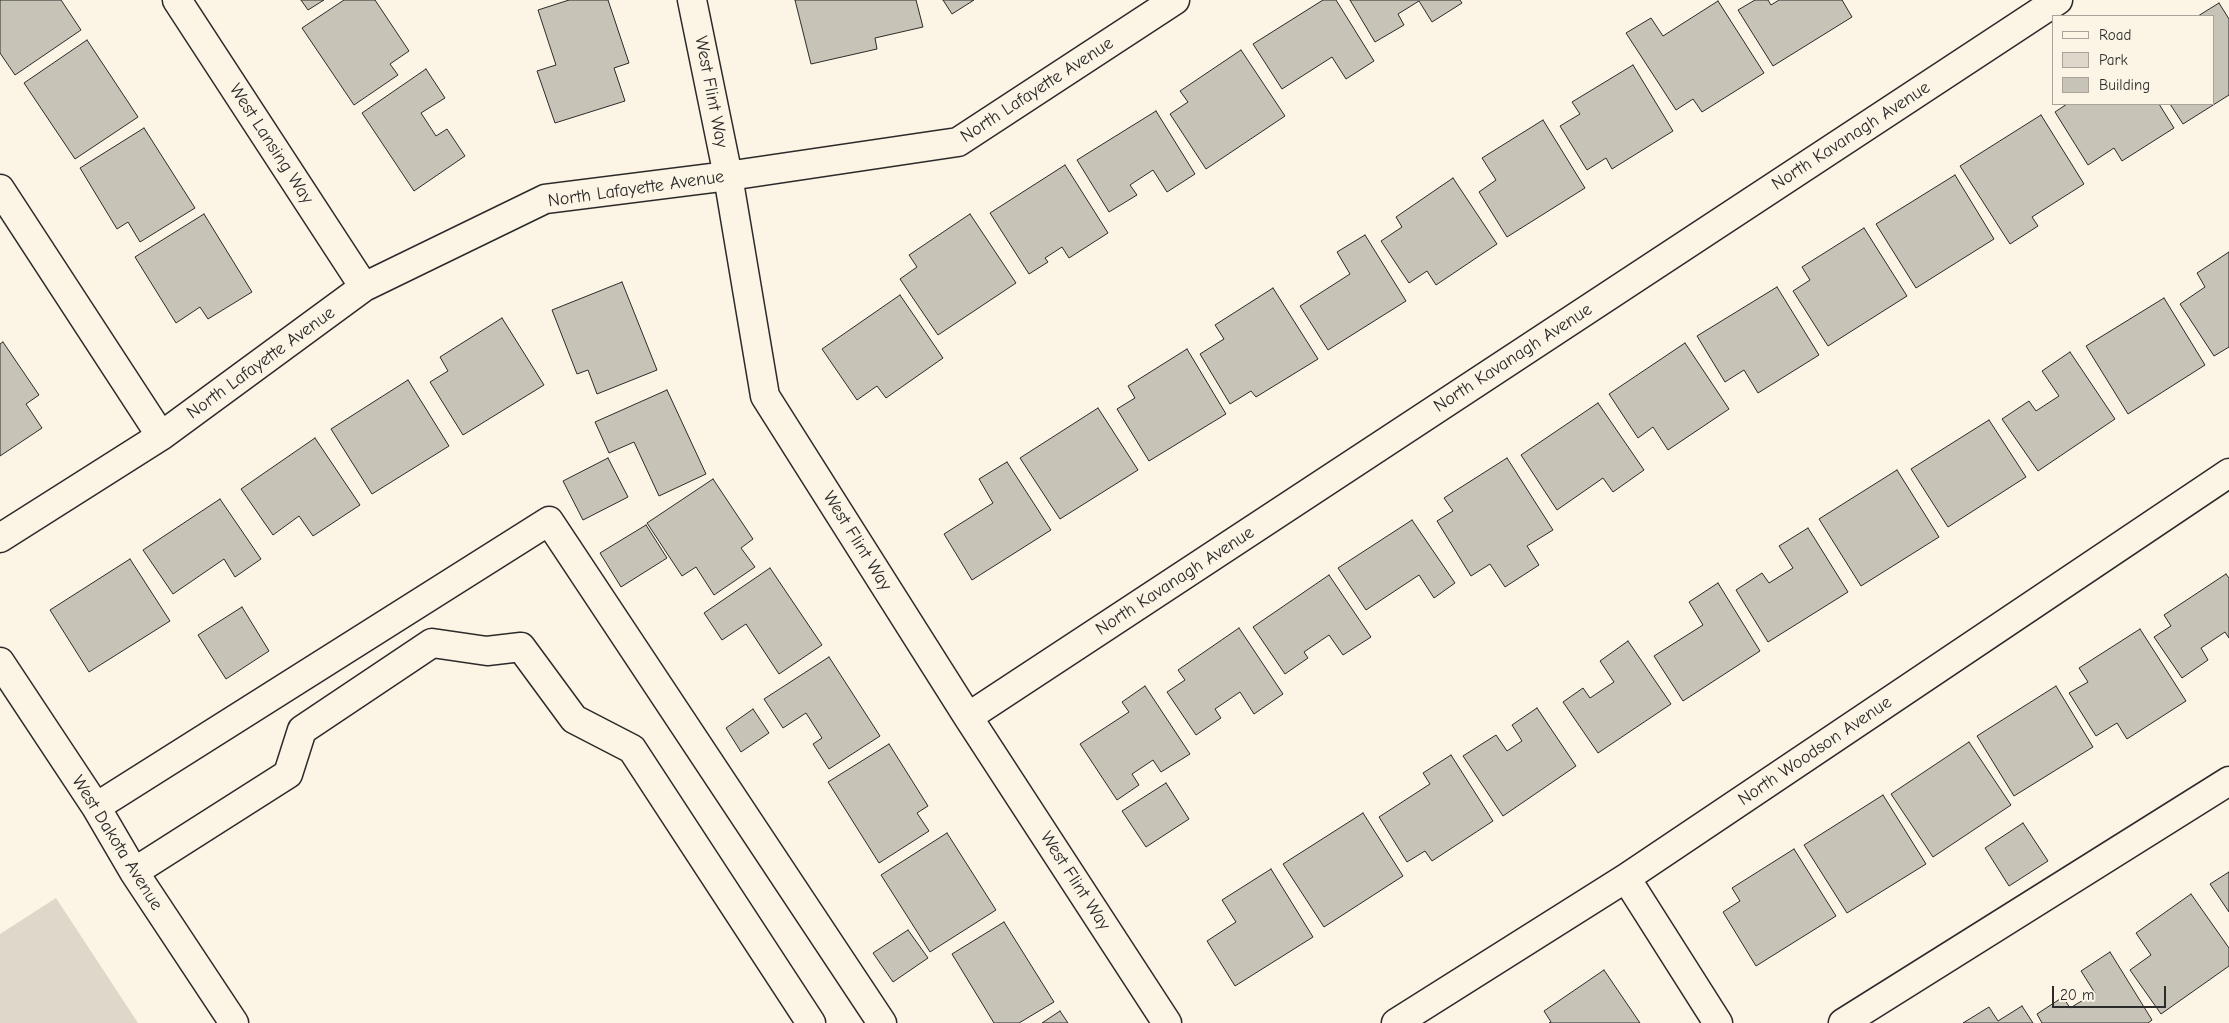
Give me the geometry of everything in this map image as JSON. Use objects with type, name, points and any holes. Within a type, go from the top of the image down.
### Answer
[{"type":"street","name":"West Lansing Way","points":[[177,0],[364,287]]},
{"type":"street","name":"West Flint Way","points":[[692,0],[728,176],[765,396],[968,717],[1167,1023]]},
{"type":"street","name":"North Lafayette Avenue","points":[[0,538],[161,436],[364,287],[545,199],[728,176],[958,142],[1175,0]]},
{"type":"street","name":"North Kavanagh Avenue","points":[[968,717],[2058,0]]},
{"type":"street","points":[[0,189],[161,436]]},
{"type":"street","name":"North Woodson Avenue","points":[[1396,1023],[1626,878],[2229,473]]},
{"type":"street","points":[[96,807],[549,521],[882,1023]]},
{"type":"street","points":[[134,872],[288,774],[302,730],[432,643],[487,651],[522,647],[574,719],[632,748],[811,1023]]},
{"type":"street","name":"West Dakota Avenue","points":[[0,662],[96,807],[134,872],[234,1023]]},
{"type":"street","points":[[1843,1023],[2229,781]]},
{"type":"street","points":[[1626,878],[1718,1023]]},
{"type":"green space","points":[[56,898],[138,1023],[0,1023],[0,934]]},
{"type":"building","points":[[0,0],[61,0],[81,30],[15,75],[0,53]]},
{"type":"building","points":[[301,0],[324,0],[308,10]]},
{"type":"building","points":[[344,0],[375,0],[409,51],[390,64],[398,75],[354,105],[302,28]]},
{"type":"building","points":[[569,0],[608,0],[629,63],[614,68],[625,101],[555,123],[537,71],[556,65],[538,10]]},
{"type":"building","points":[[795,0],[916,0],[923,27],[875,38],[877,49],[811,64]]},
{"type":"building","points":[[943,0],[974,0],[952,14]]},
{"type":"building","points":[[1323,0],[1336,0],[1374,61],[1346,79],[1332,57],[1282,89],[1253,44]]},
{"type":"building","points":[[1350,0],[1460,0],[1462,3],[1432,22],[1419,1],[1398,14],[1404,25],[1375,42]]},
{"type":"building","points":[[1755,0],[1768,0],[1771,5],[1779,0],[1842,0],[1852,17],[1773,66],[1738,10]]},
{"type":"building","points":[[1718,1],[1764,73],[1702,112],[1693,99],[1676,110],[1626,33],[1651,18],[1663,36]]},
{"type":"building","points":[[2219,3],[2229,19],[2229,95],[2214,104],[2214,15],[2200,15]]},
{"type":"building","points":[[87,40],[138,117],[75,159],[24,83]]},
{"type":"building","points":[[1241,50],[1285,116],[1206,169],[1170,114],[1188,102],[1180,91]]},
{"type":"building","points":[[1633,65],[1673,131],[1612,169],[1606,158],[1587,170],[1560,126],[1580,114],[1572,102]]},
{"type":"building","points":[[426,69],[445,98],[421,113],[436,136],[447,129],[465,156],[414,191],[362,113]]},
{"type":"building","points":[[2066,105],[2160,105],[2174,128],[2122,161],[2114,148],[2088,165],[2055,112]]},
{"type":"building","points":[[2171,105],[2213,105],[2183,124]]},
{"type":"building","points":[[1156,111],[1195,174],[1167,192],[1153,170],[1130,185],[1137,195],[1109,212],[1077,160]]},
{"type":"building","points":[[2041,115],[2084,184],[2032,217],[2038,226],[2010,244],[1960,166]]},
{"type":"building","points":[[1543,120],[1585,188],[1507,237],[1479,192],[1496,180],[1482,158]]},
{"type":"building","points":[[144,128],[195,208],[140,242],[128,222],[117,229],[80,168]]},
{"type":"building","points":[[1065,165],[1108,233],[1069,258],[1062,247],[1045,258],[1048,262],[1029,274],[990,213]]},
{"type":"building","points":[[1955,175],[1994,239],[1916,288],[1876,224]]},
{"type":"building","points":[[1453,178],[1497,244],[1436,285],[1427,271],[1409,283],[1381,241],[1402,227],[1396,217]]},
{"type":"building","points":[[204,214],[252,292],[208,319],[200,307],[176,323],[135,257]]},
{"type":"building","points":[[970,214],[1016,283],[938,335],[900,279],[917,267],[909,255]]},
{"type":"building","points":[[1864,228],[1907,296],[1828,346],[1793,291],[1810,280],[1802,267]]},
{"type":"building","points":[[1365,235],[1406,301],[1328,350],[1300,306],[1350,274],[1337,252]]},
{"type":"building","points":[[2229,252],[2229,347],[2214,356],[2180,304],[2205,287],[2197,273]]},
{"type":"building","points":[[622,282],[657,370],[597,394],[588,370],[577,374],[552,310]]},
{"type":"building","points":[[1777,287],[1819,355],[1758,393],[1744,370],[1725,382],[1697,336]]},
{"type":"building","points":[[1273,288],[1318,359],[1256,397],[1251,391],[1230,404],[1200,354],[1224,339],[1215,325]]},
{"type":"building","points":[[900,295],[943,358],[886,398],[877,386],[857,400],[822,349]]},
{"type":"building","points":[[2164,298],[2205,365],[2128,414],[2086,346]]},
{"type":"building","points":[[502,318],[544,385],[463,435],[430,382],[448,371],[440,357]]},
{"type":"building","points":[[3,342],[39,395],[26,404],[42,428],[0,456],[0,344]]},
{"type":"building","points":[[1685,343],[1729,409],[1668,450],[1653,427],[1638,438],[1609,394]]},
{"type":"building","points":[[1187,349],[1226,414],[1149,461],[1117,409],[1135,398],[1128,386]]},
{"type":"building","points":[[2070,352],[2115,419],[2038,471],[2002,419],[2029,401],[2036,411],[2059,396],[2042,371]]},
{"type":"building","points":[[408,380],[449,446],[372,494],[331,429]]},
{"type":"building","points":[[667,390],[706,474],[659,496],[634,442],[609,453],[595,422]]},
{"type":"building","points":[[1598,403],[1644,470],[1613,492],[1603,478],[1557,510],[1521,455]]},
{"type":"building","points":[[1098,408],[1138,470],[1060,519],[1020,458]]},
{"type":"building","points":[[1989,420],[2026,477],[1948,527],[1911,469]]},
{"type":"building","points":[[315,438],[360,505],[313,536],[299,516],[273,535],[241,489]]},
{"type":"building","points":[[608,458],[628,497],[583,520],[563,481]]},
{"type":"building","points":[[1507,458],[1553,530],[1527,546],[1539,565],[1505,587],[1490,564],[1471,576],[1437,521],[1453,511],[1444,498]]},
{"type":"building","points":[[1007,462],[1051,530],[972,580],[944,534],[993,503],[979,479]]},
{"type":"building","points":[[1897,470],[1939,537],[1861,586],[1819,519]]},
{"type":"building","points":[[713,479],[753,539],[741,548],[755,567],[714,595],[696,567],[682,576],[647,523]]},
{"type":"building","points":[[220,499],[261,559],[235,577],[224,559],[173,594],[143,550]]},
{"type":"building","points":[[1412,520],[1455,583],[1434,598],[1419,575],[1366,610],[1338,568]]},
{"type":"building","points":[[646,525],[667,558],[621,587],[600,553]]},
{"type":"building","points":[[1808,528],[1848,592],[1768,642],[1736,590],[1762,573],[1769,583],[1793,568],[1779,546]]},
{"type":"building","points":[[130,559],[170,621],[89,672],[50,610]]},
{"type":"building","points":[[770,568],[822,645],[779,674],[746,624],[722,640],[704,613]]},
{"type":"building","points":[[2226,574],[2229,578],[2229,638],[2225,632],[2201,648],[2208,660],[2182,678],[2154,637],[2171,626],[2164,615]]},
{"type":"building","points":[[1329,575],[1371,637],[1343,655],[1329,635],[1304,652],[1308,658],[1285,674],[1253,627]]},
{"type":"building","points":[[1718,583],[1760,651],[1683,701],[1654,656],[1703,625],[1689,602]]},
{"type":"building","points":[[242,607],[269,651],[226,679],[198,635]]},
{"type":"building","points":[[1239,628],[1283,694],[1254,714],[1240,692],[1215,709],[1221,718],[1196,735],[1167,692],[1185,680],[1178,670]]},
{"type":"building","points":[[2140,629],[2186,701],[2127,739],[2117,723],[2096,736],[2069,693],[2088,682],[2079,668]]},
{"type":"building","points":[[1628,641],[1671,704],[1598,753],[1563,702],[1583,688],[1590,698],[1614,682],[1600,661]]},
{"type":"building","points":[[829,657],[880,736],[829,769],[813,744],[822,738],[806,713],[783,728],[764,699]]},
{"type":"building","points":[[1145,686],[1190,754],[1161,772],[1153,760],[1132,774],[1139,785],[1117,800],[1080,744],[1129,712],[1122,702]]},
{"type":"building","points":[[2056,686],[2093,747],[2014,796],[1977,736]]},
{"type":"building","points":[[1537,708],[1576,766],[1503,816],[1463,756],[1496,735],[1507,751],[1522,741],[1512,725]]},
{"type":"building","points":[[753,709],[769,733],[741,752],[726,728]]},
{"type":"building","points":[[1969,742],[2011,805],[1933,857],[1891,794]]},
{"type":"building","points":[[889,744],[928,806],[917,813],[929,831],[879,863],[828,782]]},
{"type":"building","points":[[1451,755],[1493,821],[1432,861],[1425,851],[1407,862],[1379,817],[1430,784],[1423,773]]},
{"type":"building","points":[[1166,783],[1189,819],[1146,847],[1122,811]]},
{"type":"building","points":[[1883,795],[1926,864],[1847,913],[1804,845]]},
{"type":"building","points":[[1363,813],[1403,876],[1324,927],[1283,864]]},
{"type":"building","points":[[2023,823],[2048,861],[2009,886],[1985,848]]},
{"type":"building","points":[[947,833],[996,910],[930,952],[881,875]]},
{"type":"building","points":[[1794,849],[1836,916],[1756,966],[1723,912],[1740,901],[1732,888]]},
{"type":"building","points":[[1271,869],[1313,937],[1235,986],[1207,941],[1236,922],[1222,900]]},
{"type":"building","points":[[2229,872],[2229,912],[2210,884]]},
{"type":"building","points":[[2191,894],[2229,948],[2229,966],[2161,1014],[2130,970],[2151,955],[2136,933]]},
{"type":"building","points":[[1004,922],[1054,1002],[1019,1023],[994,1023],[952,954]]},
{"type":"building","points":[[908,930],[928,958],[893,982],[873,953]]},
{"type":"building","points":[[2110,952],[2152,1020],[2148,1023],[2042,1023],[2037,1014],[2063,997],[2070,1008],[2095,993],[2081,971]]},
{"type":"building","points":[[1604,970],[1640,1023],[1549,1023],[1551,1022],[1544,1011]]},
{"type":"building","points":[[2022,1006],[2033,1023],[1963,1023],[1989,1007],[1998,1021]]},
{"type":"building","points":[[1060,1011],[1068,1023],[1042,1023]]}]
